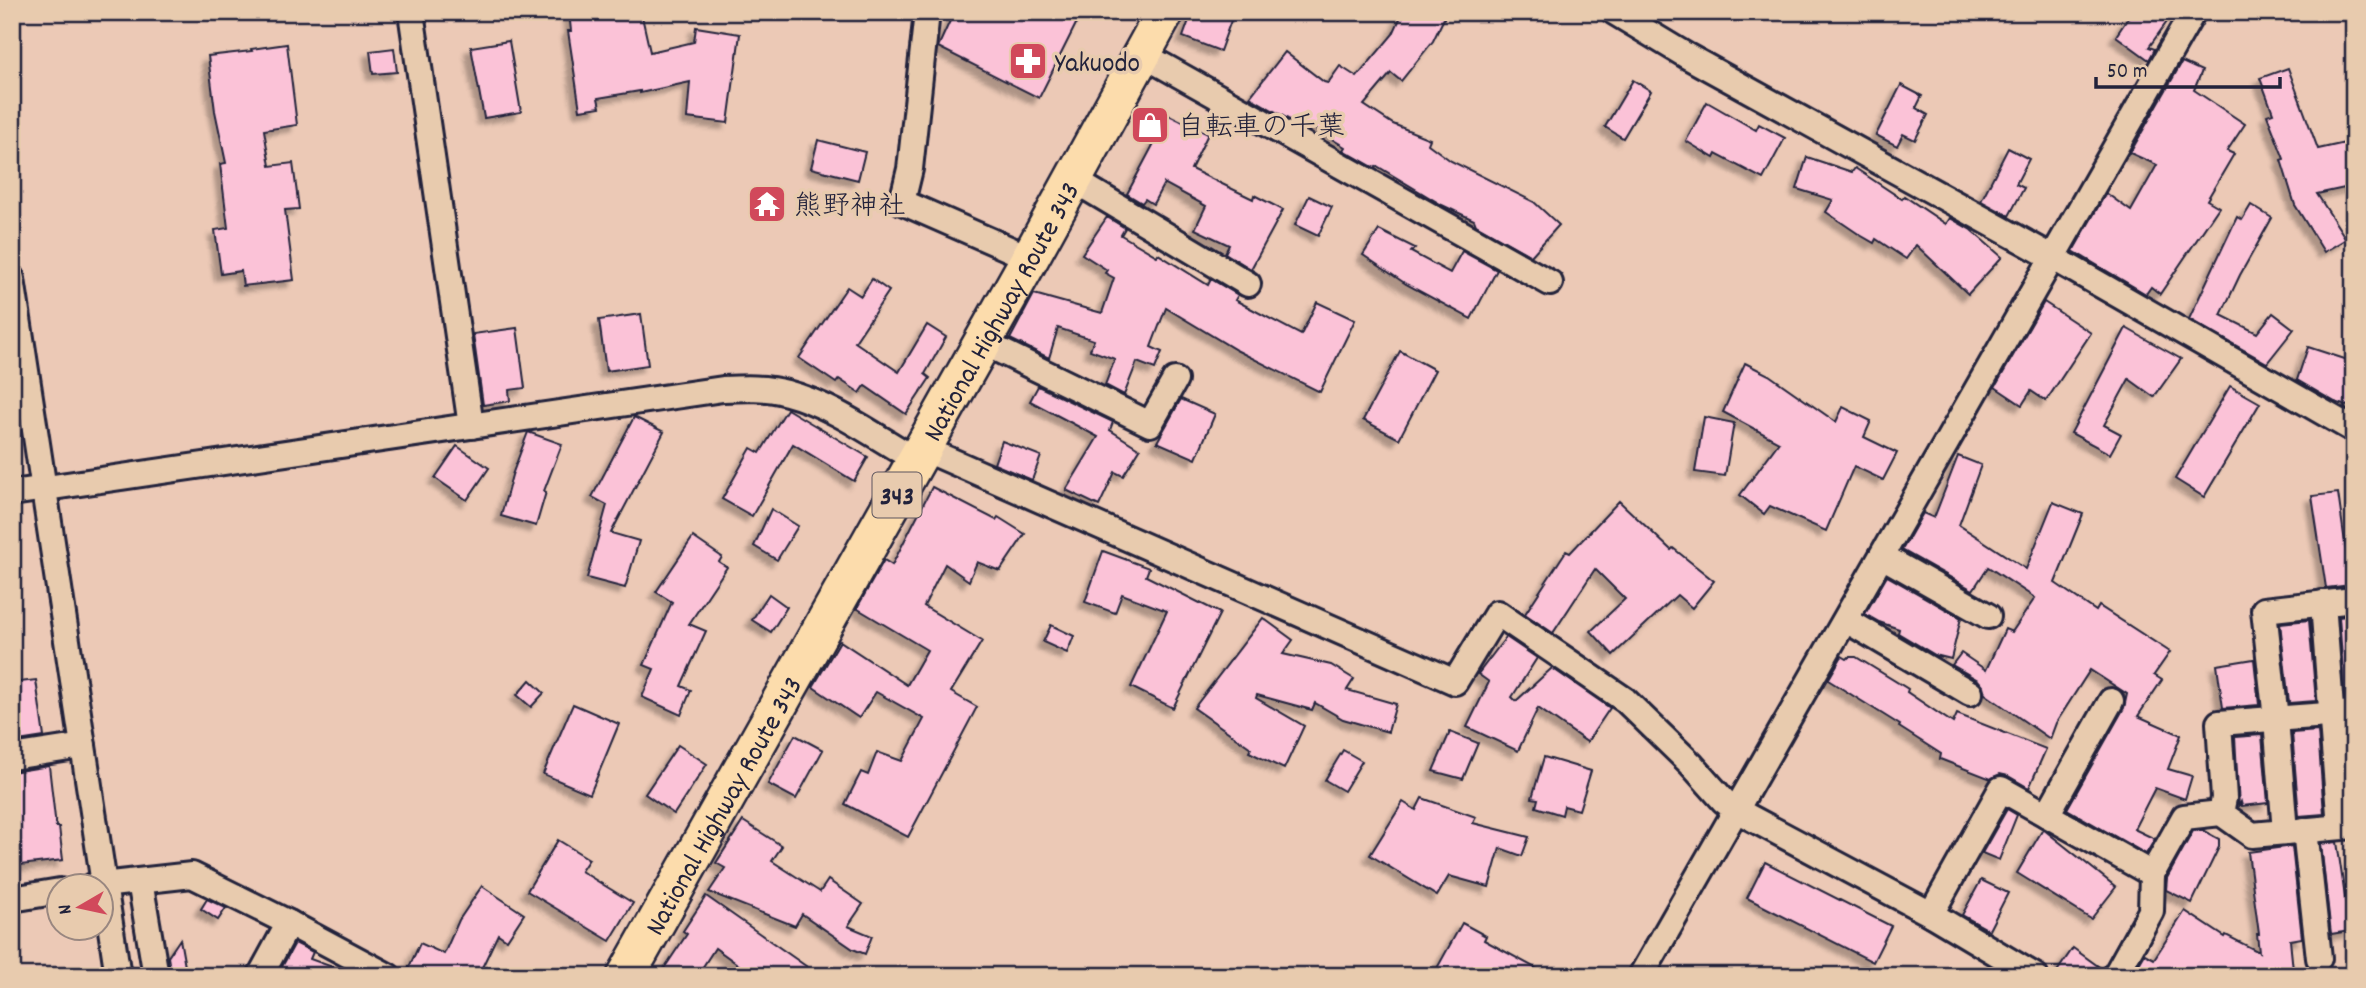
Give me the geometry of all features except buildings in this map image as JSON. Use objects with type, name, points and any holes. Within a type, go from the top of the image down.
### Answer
[{"type":"highway","name":"National Highway Route 343","points":[[626,976],[1030,258],[1165,12]]},
{"type":"street","points":[[411,12],[471,426]]},
{"type":"street","points":[[928,12],[910,169],[902,202],[1030,258]]},
{"type":"street","points":[[1614,12],[1687,56],[2052,257],[2354,430]]},
{"type":"street","points":[[1641,976],[2193,12]]},
{"type":"street","points":[[1142,54],[1550,283]]},
{"type":"street","points":[[1072,179],[1248,284]]},
{"type":"street","points":[[12,279],[83,746],[113,872]]},
{"type":"street","points":[[982,342],[1150,424],[1175,380]]},
{"type":"street","points":[[12,493],[723,389],[750,388],[787,392],[919,454],[1455,682],[1497,613],[1625,700],[1736,810],[1931,914],[2035,976]]},
{"type":"street","points":[[1882,555],[1988,616]]},
{"type":"street","points":[[2319,958],[2276,719],[2264,610],[2354,600]]},
{"type":"street","points":[[2116,976],[2151,911],[2152,874],[2184,817],[2221,813],[2252,835],[2347,826],[2343,713],[2323,603]]},
{"type":"street","points":[[1846,620],[1970,693]]},
{"type":"street","points":[[2047,816],[2111,701]]},
{"type":"street","points":[[2221,813],[2224,798],[2219,723],[2343,713]]},
{"type":"street","points":[[12,757],[83,746]]},
{"type":"street","points":[[1931,914],[2001,789],[2152,874]]},
{"type":"street","points":[[116,884],[192,875],[388,976]]},
{"type":"street","points":[[116,884],[118,976]]},
{"type":"street","points":[[116,884],[156,976]]},
{"type":"street","points":[[12,899],[46,893]]},
{"type":"street","points":[[260,976],[289,923]]},
{"type":"place","name":"Yakuodo","points":[[1028,61]]},
{"type":"place","name":"自転車の千葉","points":[[1150,125]]},
{"type":"place","name":"熊野神社","points":[[767,204]]}]
